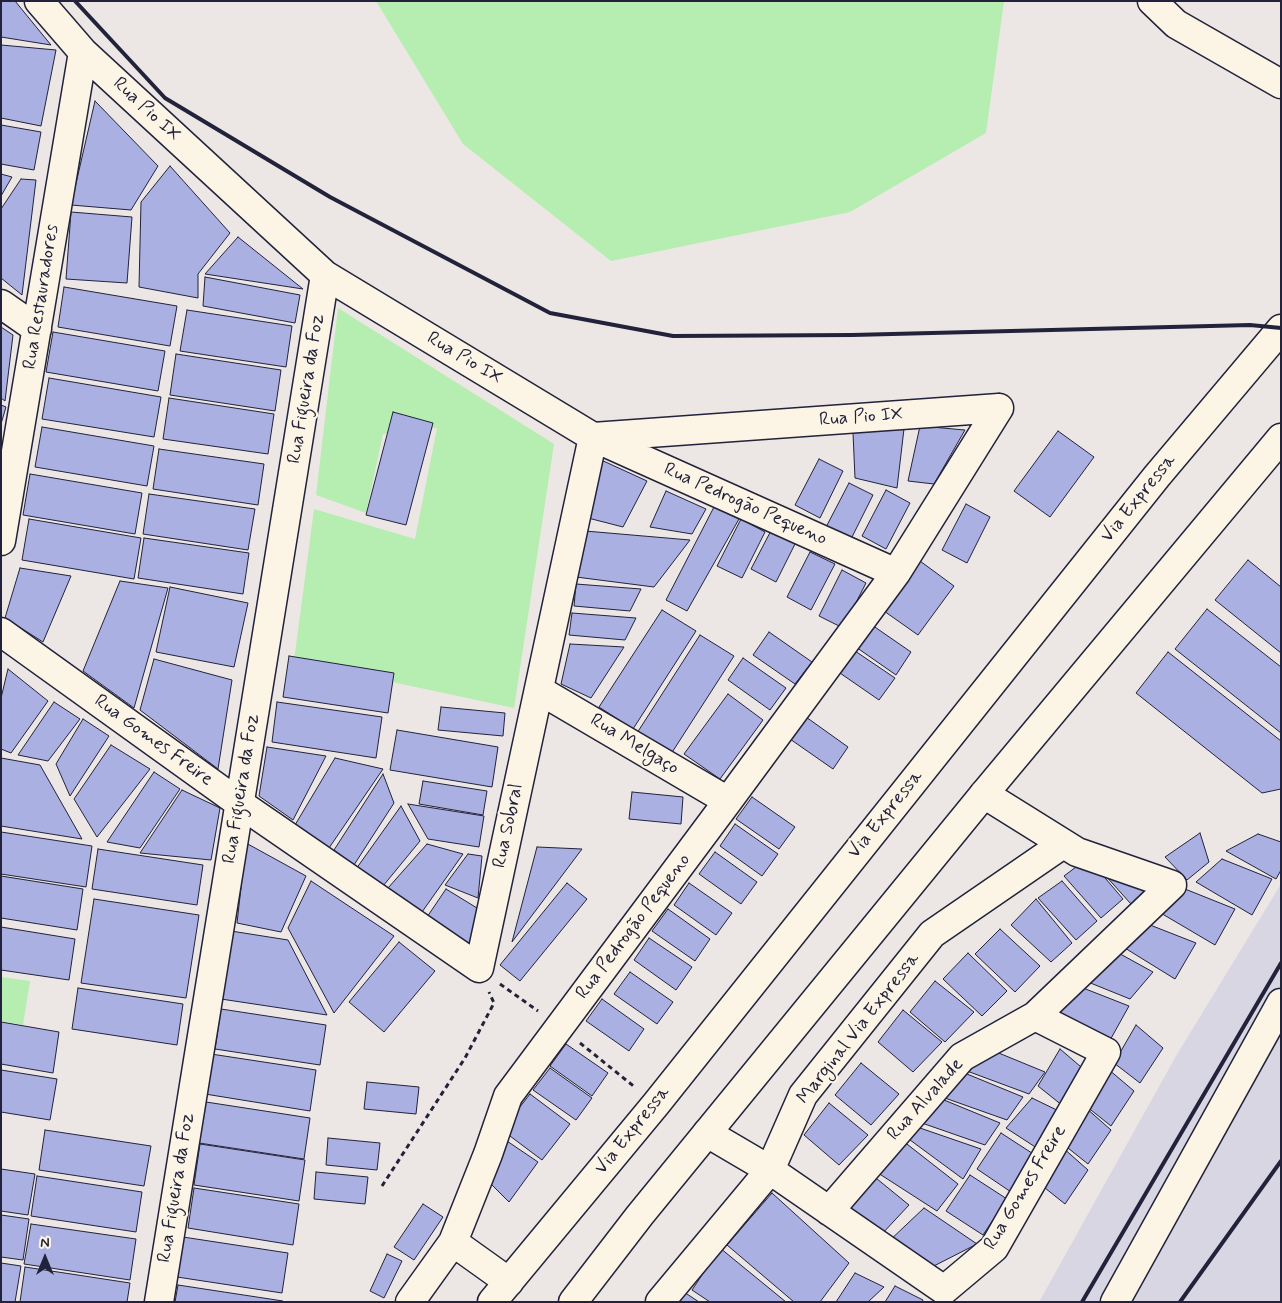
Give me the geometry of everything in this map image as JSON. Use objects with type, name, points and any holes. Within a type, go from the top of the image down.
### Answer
[{"type":"main road","name":"Rua Pio IX","points":[[39,1],[83,52],[325,276],[593,437],[999,408]]},
{"type":"main road","points":[[1152,1],[1176,24],[1281,84]]},
{"type":"main road","name":"Rua Restauradores","points":[[1,541],[83,52]]},
{"type":"main road","name":"Rua Figueira da Foz","points":[[159,1302],[325,276]]},
{"type":"main road","points":[[1,304],[37,329]]},
{"type":"main road","name":"Via Expressa","points":[[501,1292],[656,1104],[1157,476],[1281,329]]},
{"type":"main road","name":"Rua Pedrogão Pequeno","points":[[410,1302],[453,1242],[488,1154],[508,1096],[896,573],[999,408]]},
{"type":"main road","name":"Rua Pedrogão Pequeno","points":[[593,437],[896,573]]},
{"type":"main road","name":"Rua Sobral","points":[[479,968],[593,437]]},
{"type":"main road","points":[[580,1299],[707,1133],[984,794],[1281,438]]},
{"type":"main road","name":"Rua Gomes Freire","points":[[1,632],[239,803],[479,968]]},
{"type":"main road","name":"Rua Melgaço","points":[[539,690],[728,801]]},
{"type":"main road","points":[[984,794],[1063,844]]},
{"type":"main road","name":"Rua Alvalade","points":[[829,1211],[962,1057],[1035,1016],[1172,886],[1077,852],[1063,844]]},
{"type":"main road","name":"Marginal Via Expressa","points":[[660,1302],[770,1170],[803,1095],[932,934],[1063,844]]},
{"type":"main road","points":[[1114,1302],[1280,1006]]},
{"type":"main road","name":"Rua Gomes Freire","points":[[707,1133],[770,1170],[944,1290],[994,1248],[1106,1052],[1035,1016]]},
{"type":"main road","points":[[453,1242],[501,1292]]},
{"type":"path","points":[[382,1186],[465,1058],[494,1003],[479,968]]},
{"type":"shaded area","points":[[1281,884],[1281,1302],[1039,1302],[1176,1056]]},
{"type":"green space","points":[[376,1],[1004,1],[986,133],[850,212],[611,261],[463,144]]},
{"type":"green space","points":[[338,308],[554,444],[514,708],[294,661],[314,509],[415,539],[437,428],[383,434],[366,513],[316,495]]},
{"type":"green space","points":[[1,977],[30,981],[23,1025],[1,1021]]},
{"type":"building","points":[[1,1],[15,1],[51,45],[1,37]]},
{"type":"building","points":[[1,45],[56,50],[41,126],[1,118]]},
{"type":"building","points":[[95,101],[158,166],[131,210],[71,205]]},
{"type":"building","points":[[1,125],[41,132],[34,170],[1,164]]},
{"type":"building","points":[[170,166],[230,233],[198,274],[198,298],[139,287],[141,202]]},
{"type":"building","points":[[1,174],[12,177],[1,196]]},
{"type":"building","points":[[21,179],[36,180],[22,295],[1,278],[1,209]]},
{"type":"building","points":[[71,212],[132,217],[127,283],[66,279]]},
{"type":"building","points":[[238,237],[303,289],[205,274]]},
{"type":"building","points":[[205,277],[300,295],[295,323],[203,306]]},
{"type":"building","points":[[64,287],[177,306],[170,346],[58,327]]},
{"type":"building","points":[[187,310],[292,326],[286,367],[180,351]]},
{"type":"building","points":[[1,327],[13,335],[5,401],[1,398]]},
{"type":"building","points":[[53,332],[165,351],[158,391],[46,372]]},
{"type":"building","points":[[176,354],[281,370],[275,411],[170,395]]},
{"type":"building","points":[[49,378],[161,397],[154,437],[42,419]]},
{"type":"building","points":[[169,398],[274,414],[268,454],[163,439]]},
{"type":"building","points":[[1,405],[6,407],[1,424]]},
{"type":"building","points":[[393,412],[433,423],[406,525],[366,515]]},
{"type":"building","points":[[920,426],[965,430],[934,484],[908,481]]},
{"type":"building","points":[[42,427],[154,446],[147,486],[35,467]]},
{"type":"building","points":[[904,429],[897,488],[855,478],[853,433]]},
{"type":"building","points":[[1058,431],[1094,457],[1050,517],[1014,491]]},
{"type":"building","points":[[159,449],[264,464],[258,505],[153,489]]},
{"type":"building","points":[[599,459],[647,481],[623,527],[588,518]]},
{"type":"building","points":[[819,459],[843,471],[820,518],[795,505]]},
{"type":"building","points":[[30,474],[142,493],[135,534],[23,515]]},
{"type":"building","points":[[849,483],[873,495],[850,541],[825,529]]},
{"type":"building","points":[[886,490],[910,503],[886,549],[862,536]]},
{"type":"building","points":[[666,491],[706,509],[692,534],[650,527]]},
{"type":"building","points":[[149,494],[255,509],[248,550],[143,534]]},
{"type":"building","points":[[966,504],[990,517],[967,563],[942,550]]},
{"type":"building","points":[[714,507],[739,519],[687,611],[666,600]]},
{"type":"building","points":[[29,519],[141,538],[134,579],[22,560]]},
{"type":"building","points":[[741,519],[765,532],[742,578],[717,566]]},
{"type":"building","points":[[775,523],[799,536],[776,582],[751,569]]},
{"type":"building","points":[[585,531],[690,540],[654,587],[576,577]]},
{"type":"building","points":[[144,538],[249,553],[243,594],[138,578]]},
{"type":"building","points":[[810,552],[835,564],[811,610],[787,597]]},
{"type":"building","points":[[1248,560],[1281,587],[1281,653],[1215,600]]},
{"type":"building","points":[[920,561],[954,586],[918,635],[884,611]]},
{"type":"building","points":[[20,568],[71,576],[43,642],[5,618]]},
{"type":"building","points":[[842,570],[866,583],[843,628],[819,616]]},
{"type":"building","points":[[120,581],[168,588],[134,708],[83,671]]},
{"type":"building","points":[[576,584],[641,589],[630,611],[574,606]]},
{"type":"building","points":[[170,587],[248,603],[234,667],[156,652]]},
{"type":"building","points":[[1207,609],[1281,667],[1281,733],[1175,649]]},
{"type":"building","points":[[662,610],[696,631],[633,729],[599,707]]},
{"type":"building","points":[[572,613],[636,618],[625,640],[569,635]]},
{"type":"building","points":[[869,623],[911,652],[896,675],[853,645]]},
{"type":"building","points":[[769,632],[812,662],[795,684],[753,655]]},
{"type":"building","points":[[700,635],[734,656],[671,754],[637,733]]},
{"type":"building","points":[[570,644],[624,647],[591,698],[561,684]]},
{"type":"building","points":[[852,649],[895,678],[879,700],[837,671]]},
{"type":"building","points":[[1168,652],[1281,741],[1281,789],[1262,793],[1136,693]]},
{"type":"building","points":[[289,656],[394,673],[388,713],[283,697]]},
{"type":"building","points":[[743,658],[786,688],[770,710],[728,680]]},
{"type":"building","points":[[154,659],[232,680],[218,769],[140,710]]},
{"type":"building","points":[[8,669],[48,701],[11,753],[1,749],[1,698]]},
{"type":"building","points":[[728,694],[763,720],[720,779],[684,754]]},
{"type":"building","points":[[54,702],[80,719],[48,761],[18,755]]},
{"type":"building","points":[[277,702],[382,717],[376,758],[272,742]]},
{"type":"building","points":[[441,707],[505,713],[503,736],[438,730]]},
{"type":"building","points":[[806,717],[848,747],[833,769],[790,739]]},
{"type":"building","points":[[83,719],[109,736],[70,796],[56,764]]},
{"type":"building","points":[[397,730],[498,747],[492,787],[390,770]]},
{"type":"building","points":[[111,745],[150,769],[97,837],[74,799]]},
{"type":"building","points":[[267,747],[326,756],[293,820],[259,796]]},
{"type":"building","points":[[1,758],[40,765],[82,839],[1,826]]},
{"type":"building","points":[[335,758],[383,769],[329,848],[295,825]]},
{"type":"building","points":[[154,772],[180,789],[140,848],[107,842]]},
{"type":"building","points":[[383,774],[394,803],[354,865],[334,850]]},
{"type":"building","points":[[423,781],[487,791],[483,815],[419,804]]},
{"type":"building","points":[[182,790],[220,808],[211,860],[140,853]]},
{"type":"building","points":[[632,792],[683,797],[681,824],[629,819]]},
{"type":"building","points":[[752,797],[795,827],[779,849],[736,819]]},
{"type":"building","points":[[408,804],[484,816],[479,847],[428,839]]},
{"type":"building","points":[[401,806],[420,841],[383,886],[356,869]]},
{"type":"building","points":[[735,824],[778,854],[762,876],[720,846]]},
{"type":"building","points":[[1,832],[92,846],[86,887],[1,874]]},
{"type":"building","points":[[1200,833],[1209,862],[1187,880],[1165,857]]},
{"type":"building","points":[[1258,834],[1281,842],[1281,870],[1276,879],[1226,851]]},
{"type":"building","points":[[246,843],[306,876],[281,932],[237,923]]},
{"type":"building","points":[[427,844],[463,854],[422,912],[388,888]]},
{"type":"building","points":[[537,847],[582,849],[512,942]]},
{"type":"building","points":[[98,849],[203,865],[197,905],[92,889]]},
{"type":"building","points":[[715,852],[757,882],[741,904],[699,874]]},
{"type":"building","points":[[468,854],[482,856],[478,898],[445,885]]},
{"type":"building","points":[[1088,858],[1123,899],[1101,918],[1064,876]]},
{"type":"building","points":[[1222,859],[1272,879],[1252,915],[1196,882]]},
{"type":"building","points":[[1094,863],[1153,886],[1131,904]]},
{"type":"building","points":[[1,876],[83,889],[77,930],[1,918]]},
{"type":"building","points":[[311,881],[394,936],[334,1013],[288,928]]},
{"type":"building","points":[[1062,881],[1097,921],[1076,940],[1038,898]]},
{"type":"building","points":[[567,883],[587,899],[520,981],[500,965]]},
{"type":"building","points":[[689,883],[732,913],[716,935],[674,905]]},
{"type":"building","points":[[446,889],[477,908],[470,944],[425,920]]},
{"type":"building","points":[[1185,889],[1235,909],[1215,945],[1159,912]]},
{"type":"building","points":[[94,899],[199,915],[186,998],[81,983]]},
{"type":"building","points":[[1036,899],[1072,943],[1051,962],[1011,925]]},
{"type":"building","points":[[668,909],[710,939],[695,961],[652,931]]},
{"type":"building","points":[[1145,923],[1196,943],[1175,979],[1120,945]]},
{"type":"building","points":[[1,927],[75,939],[69,980],[1,970]]},
{"type":"building","points":[[1000,929],[1040,966],[1015,992],[975,954]]},
{"type":"building","points":[[231,931],[288,940],[327,1015],[221,999]]},
{"type":"building","points":[[649,938],[692,967],[676,990],[634,960]]},
{"type":"building","points":[[399,942],[435,971],[384,1032],[349,1002]]},
{"type":"building","points":[[1113,950],[1153,972],[1130,999],[1088,982]]},
{"type":"building","points":[[968,953],[1007,991],[982,1016],[943,979]]},
{"type":"building","points":[[630,972],[673,1002],[657,1024],[614,994]]},
{"type":"building","points":[[935,981],[974,1012],[945,1042],[910,1012]]},
{"type":"building","points":[[1078,986],[1129,1006],[1109,1042],[1053,1008]]},
{"type":"building","points":[[78,988],[183,1004],[177,1045],[72,1029]]},
{"type":"building","points":[[602,999],[644,1029],[629,1051],[586,1021]]},
{"type":"building","points":[[221,1009],[326,1025],[320,1065],[215,1049]]},
{"type":"building","points":[[903,1010],[942,1042],[913,1072],[878,1042]]},
{"type":"building","points":[[1,1022],[59,1032],[53,1073],[1,1064]]},
{"type":"building","points":[[1136,1025],[1163,1048],[1140,1083],[1114,1063]]},
{"type":"building","points":[[566,1044],[608,1073],[592,1096],[550,1066]]},
{"type":"building","points":[[989,1049],[1045,1072],[1029,1094],[967,1071]]},
{"type":"building","points":[[1060,1049],[1087,1072],[1063,1106],[1038,1086]]},
{"type":"building","points":[[211,1054],[316,1070],[310,1111],[205,1094]]},
{"type":"building","points":[[861,1063],[899,1094],[871,1125],[835,1095]]},
{"type":"building","points":[[550,1068],[592,1098],[576,1120],[533,1090]]},
{"type":"building","points":[[1108,1069],[1134,1091],[1111,1126],[1086,1106]]},
{"type":"building","points":[[1,1070],[57,1079],[50,1120],[1,1112]]},
{"type":"building","points":[[967,1074],[1023,1097],[1007,1120],[942,1097]]},
{"type":"building","points":[[367,1082],[419,1087],[416,1114],[364,1109]]},
{"type":"building","points":[[530,1094],[570,1124],[542,1160],[502,1130]]},
{"type":"building","points":[[1032,1098],[1067,1115],[1043,1152],[1006,1128]]},
{"type":"building","points":[[944,1100],[1000,1123],[985,1145],[919,1122]]},
{"type":"building","points":[[206,1102],[310,1118],[304,1159],[199,1143]]},
{"type":"building","points":[[829,1103],[868,1135],[839,1165],[804,1135]]},
{"type":"building","points":[[1085,1107],[1111,1130],[1088,1164],[1063,1144]]},
{"type":"building","points":[[917,1127],[981,1149],[963,1179],[906,1137]]},
{"type":"building","points":[[45,1130],[151,1146],[144,1186],[39,1170]]},
{"type":"building","points":[[1001,1133],[1038,1157],[1014,1194],[977,1169]]},
{"type":"building","points":[[501,1137],[538,1162],[509,1202],[483,1176]]},
{"type":"building","points":[[328,1138],[380,1143],[377,1170],[326,1165]]},
{"type":"building","points":[[903,1141],[958,1184],[937,1211],[878,1173]]},
{"type":"building","points":[[200,1144],[305,1160],[299,1201],[194,1185]]},
{"type":"building","points":[[1062,1147],[1088,1170],[1065,1204],[1040,1184]]},
{"type":"building","points":[[1,1169],[35,1174],[28,1215],[1,1211]]},
{"type":"building","points":[[316,1172],[368,1177],[365,1204],[314,1199]]},
{"type":"building","points":[[871,1174],[909,1205],[881,1235],[845,1206]]},
{"type":"building","points":[[970,1175],[1007,1199],[983,1235],[946,1211]]},
{"type":"building","points":[[37,1176],[142,1192],[136,1232],[31,1216]]},
{"type":"building","points":[[194,1188],[299,1204],[293,1245],[188,1228]]},
{"type":"building","points":[[772,1193],[849,1263],[820,1302],[794,1302],[727,1245]]},
{"type":"building","points":[[423,1204],[443,1217],[414,1260],[394,1247]]},
{"type":"building","points":[[924,1208],[977,1244],[928,1269],[887,1243]]},
{"type":"building","points":[[1,1215],[29,1219],[23,1260],[1,1257]]},
{"type":"building","points":[[31,1224],[136,1239],[130,1280],[24,1264]]},
{"type":"building","points":[[183,1237],[288,1253],[282,1293],[177,1277]]},
{"type":"building","points":[[720,1248],[786,1302],[710,1302],[692,1290]]},
{"type":"building","points":[[387,1254],[402,1261],[384,1298],[370,1291]]},
{"type":"building","points":[[1,1263],[21,1266],[15,1302],[1,1302]]},
{"type":"building","points":[[25,1267],[130,1283],[127,1302],[20,1302]]},
{"type":"building","points":[[855,1273],[884,1287],[868,1302],[836,1302]]},
{"type":"building","points":[[178,1285],[283,1301],[283,1302],[175,1302]]},
{"type":"building","points":[[895,1286],[923,1300],[922,1302],[885,1302]]},
{"type":"building","points":[[681,1290],[699,1302],[674,1302]]},
{"type":"railway","points":[[75,1],[165,98],[330,197],[550,313],[673,336],[852,335],[1250,325],[1281,328]]},
{"type":"railway","points":[[1082,1302],[1281,963]]},
{"type":"railway","points":[[1180,1302],[1281,1161]]}]
